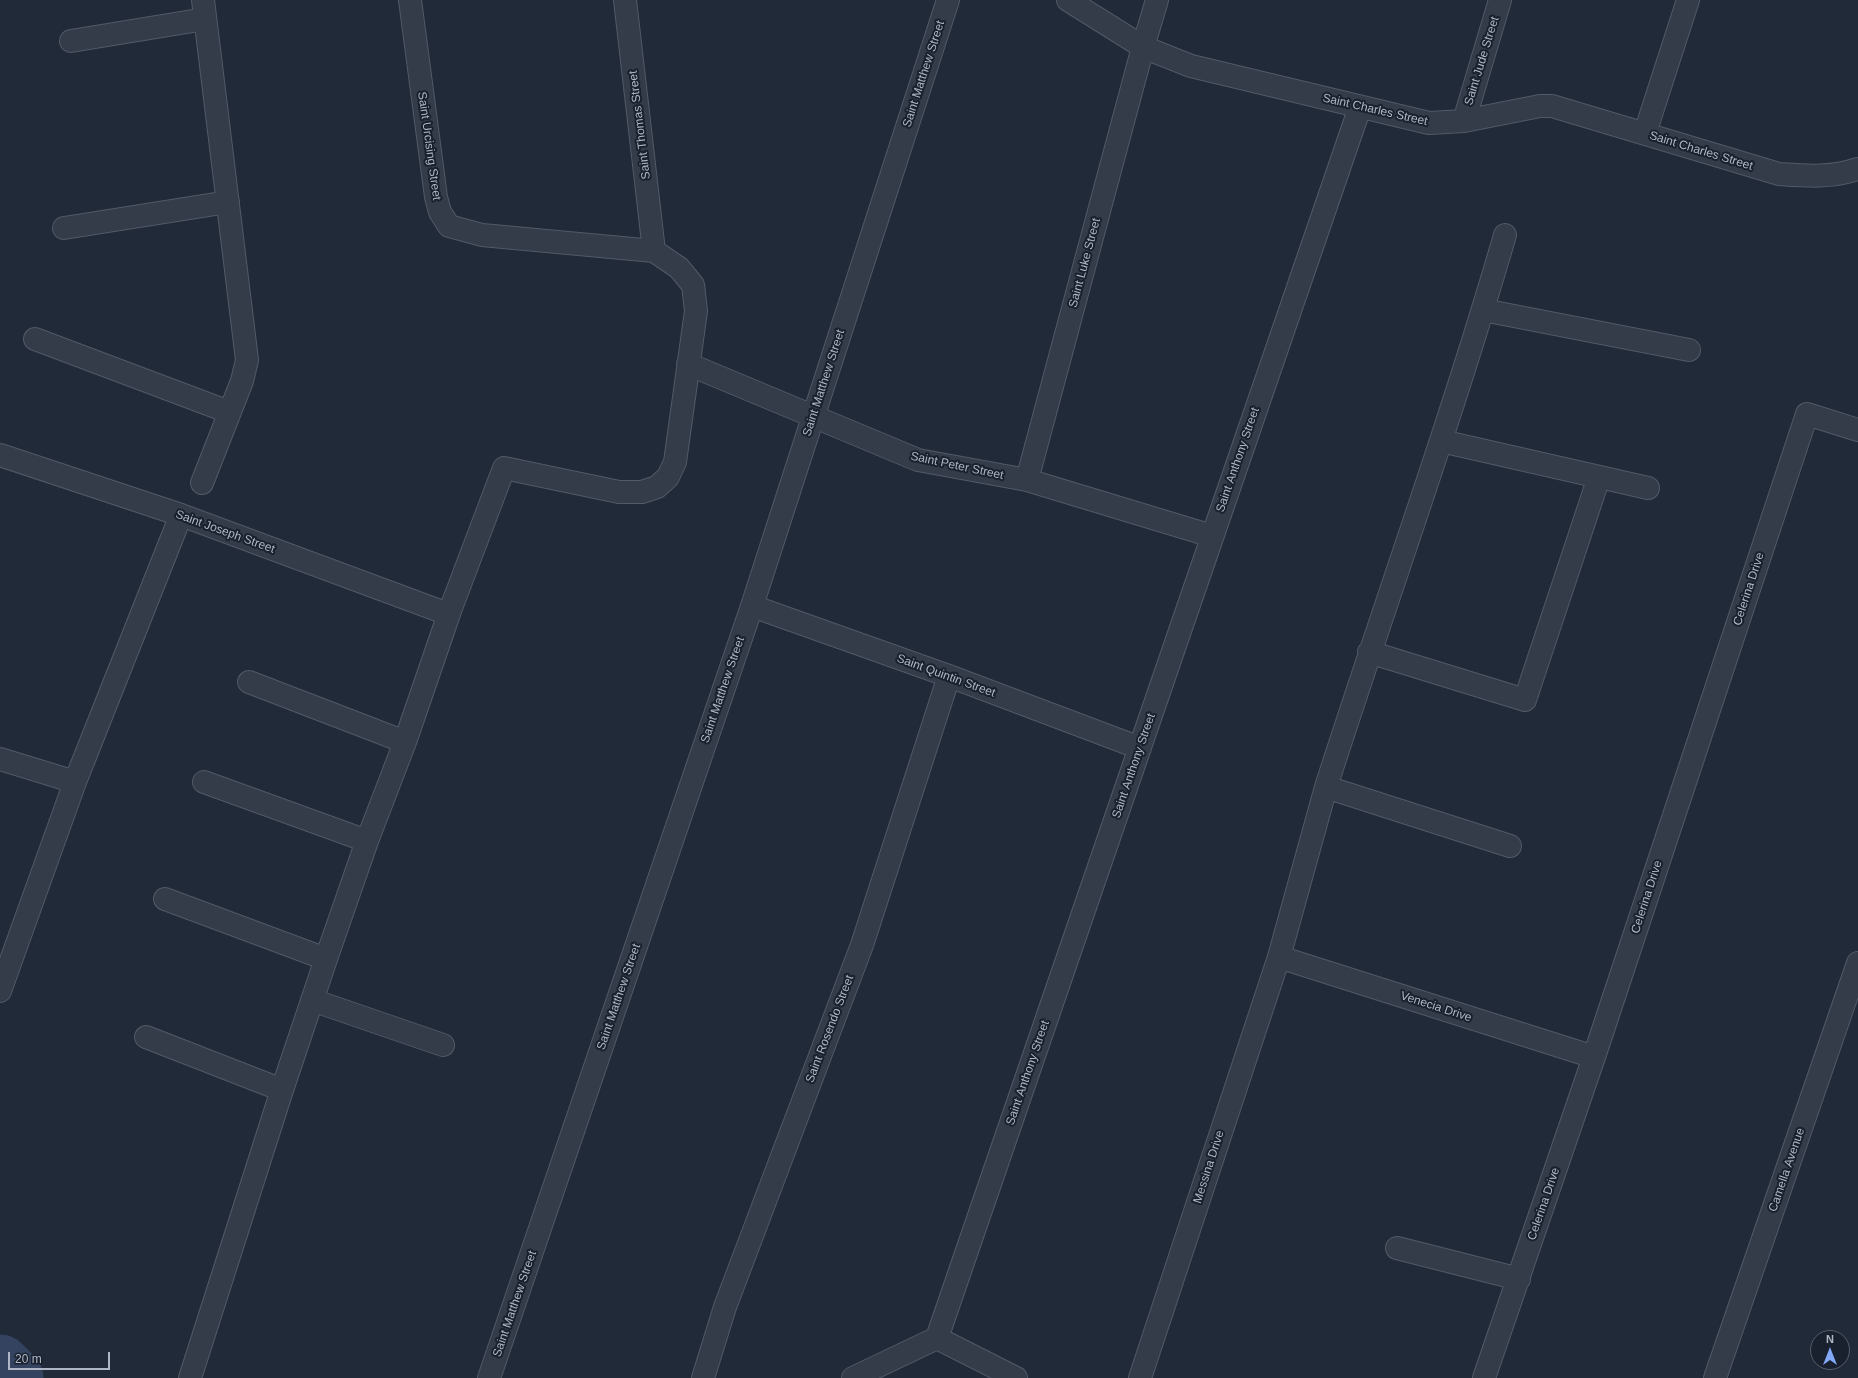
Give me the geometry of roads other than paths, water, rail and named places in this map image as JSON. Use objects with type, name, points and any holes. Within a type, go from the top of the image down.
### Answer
[{"type":"street","name":"Saint Urcising Street","points":[[410,0],[436,197],[440,212],[449,226],[482,235],[654,251]]},
{"type":"street","name":"Saint Thomas Street","points":[[625,0],[654,251]]},
{"type":"street","name":"Saint Matthew Street","points":[[490,1378],[752,606],[948,0]]},
{"type":"street","name":"Saint Charles Street","points":[[1068,0],[1143,47],[1192,66],[1429,123],[1464,121],[1540,106],[1552,106],[1779,174],[1815,177],[1840,175],[1858,169]]},
{"type":"street","name":"Saint Luke Street","points":[[1027,480],[1143,47],[1157,0]]},
{"type":"street","name":"Saint Jude Street","points":[[1464,121],[1500,0]]},
{"type":"street","points":[[1645,133],[1688,0]]},
{"type":"street","points":[[71,41],[204,9],[247,360],[242,381],[202,483]]},
{"type":"street","name":"Saint Anthony Street","points":[[937,1338],[1360,107]]},
{"type":"street","points":[[64,228],[228,202]]},
{"type":"street","name":"Messina Drive","points":[[1140,1378],[1279,956],[1326,787],[1441,441],[1505,236]]},
{"type":"street","points":[[190,1378],[282,1090],[326,959],[367,841],[405,742],[448,614],[504,468],[619,492],[642,492],[657,487],[668,477],[674,462],[696,311],[693,285],[679,268],[654,251]]},
{"type":"street","points":[[1483,310],[1689,350]]},
{"type":"street","points":[[35,340],[229,412]]},
{"type":"street","name":"Saint Peter Street","points":[[688,364],[918,460],[1027,480],[1212,536]]},
{"type":"street","name":"Celerina Drive","points":[[1484,1378],[1594,1057],[1807,414],[1858,430]]},
{"type":"street","points":[[1441,441],[1648,488]]},
{"type":"street","name":"Saint Joseph Street","points":[[0,455],[181,515],[448,614]]},
{"type":"street","points":[[1370,652],[1525,700],[1599,477]]},
{"type":"street","points":[[0,991],[8,942],[75,782],[181,515]]},
{"type":"street","name":"Saint Quintin Street","points":[[752,606],[949,676],[1140,748]]},
{"type":"street","name":"Saint Rosendo Street","points":[[703,1378],[725,1307],[862,945],[949,676]]},
{"type":"street","points":[[249,682],[405,742]]},
{"type":"street","points":[[0,759],[75,782]]},
{"type":"street","points":[[204,782],[367,841]]},
{"type":"street","points":[[1326,787],[1510,846]]},
{"type":"street","points":[[165,899],[326,959]]},
{"type":"street","name":"Venecia Drive","points":[[1279,956],[1594,1057]]},
{"type":"street","name":"Camella Avenue","points":[[1715,1378],[1858,963]]},
{"type":"street","points":[[312,1000],[443,1045]]},
{"type":"street","points":[[146,1038],[282,1090]]},
{"type":"street","points":[[1397,1248],[1519,1279]]},
{"type":"street","points":[[853,1378],[937,1338],[1016,1377]]},
{"type":"waterway","points":[[0,1365],[13,1378]]}]
